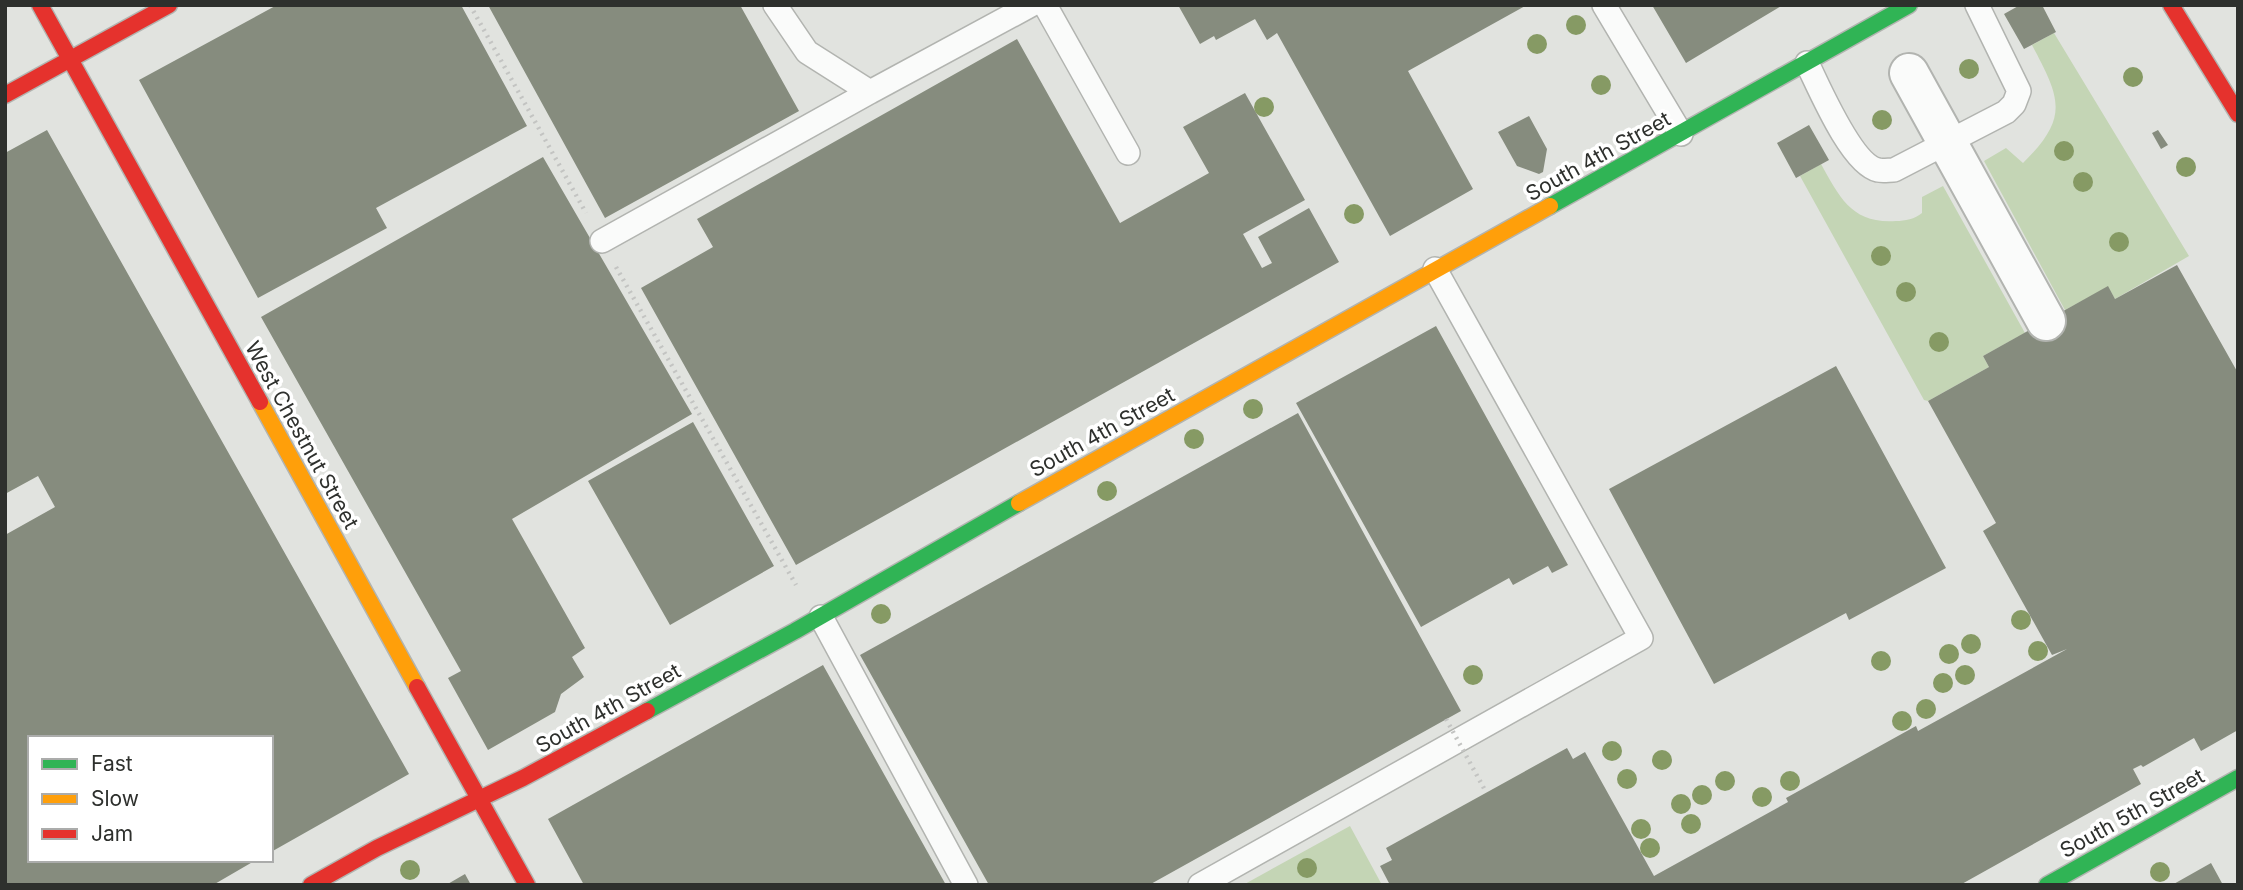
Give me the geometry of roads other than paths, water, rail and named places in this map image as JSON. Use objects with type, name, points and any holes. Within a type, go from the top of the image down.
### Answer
[{"type":"street","name":"West Chestnut Street","points":[[40,5],[527,885]]},
{"type":"street","points":[[5,95],[169,5]]},
{"type":"street","name":"South 4th Street","points":[[311,885],[377,848],[480,799],[821,617],[920,558],[1909,5]]},
{"type":"street","points":[[2171,5],[2238,114]]},
{"type":"street","points":[[1909,73],[2046,321]]},
{"type":"street","name":"South 5th Street","points":[[2047,885],[2238,778]]},
{"type":"lane","points":[[775,5],[807,52],[870,92]]},
{"type":"lane","points":[[602,241],[1031,5]]},
{"type":"lane","points":[[1045,5],[1128,153]]},
{"type":"lane","points":[[1604,5],[1681,134]]},
{"type":"lane","points":[[1807,63],[1852,150],[1876,170],[1894,170],[2006,112],[2014,104],[2019,91],[1977,5]]},
{"type":"lane","points":[[2218,82],[2238,69]]},
{"type":"lane","points":[[1200,885],[1641,638],[1435,269]]},
{"type":"lane","points":[[821,617],[967,885]]}]
